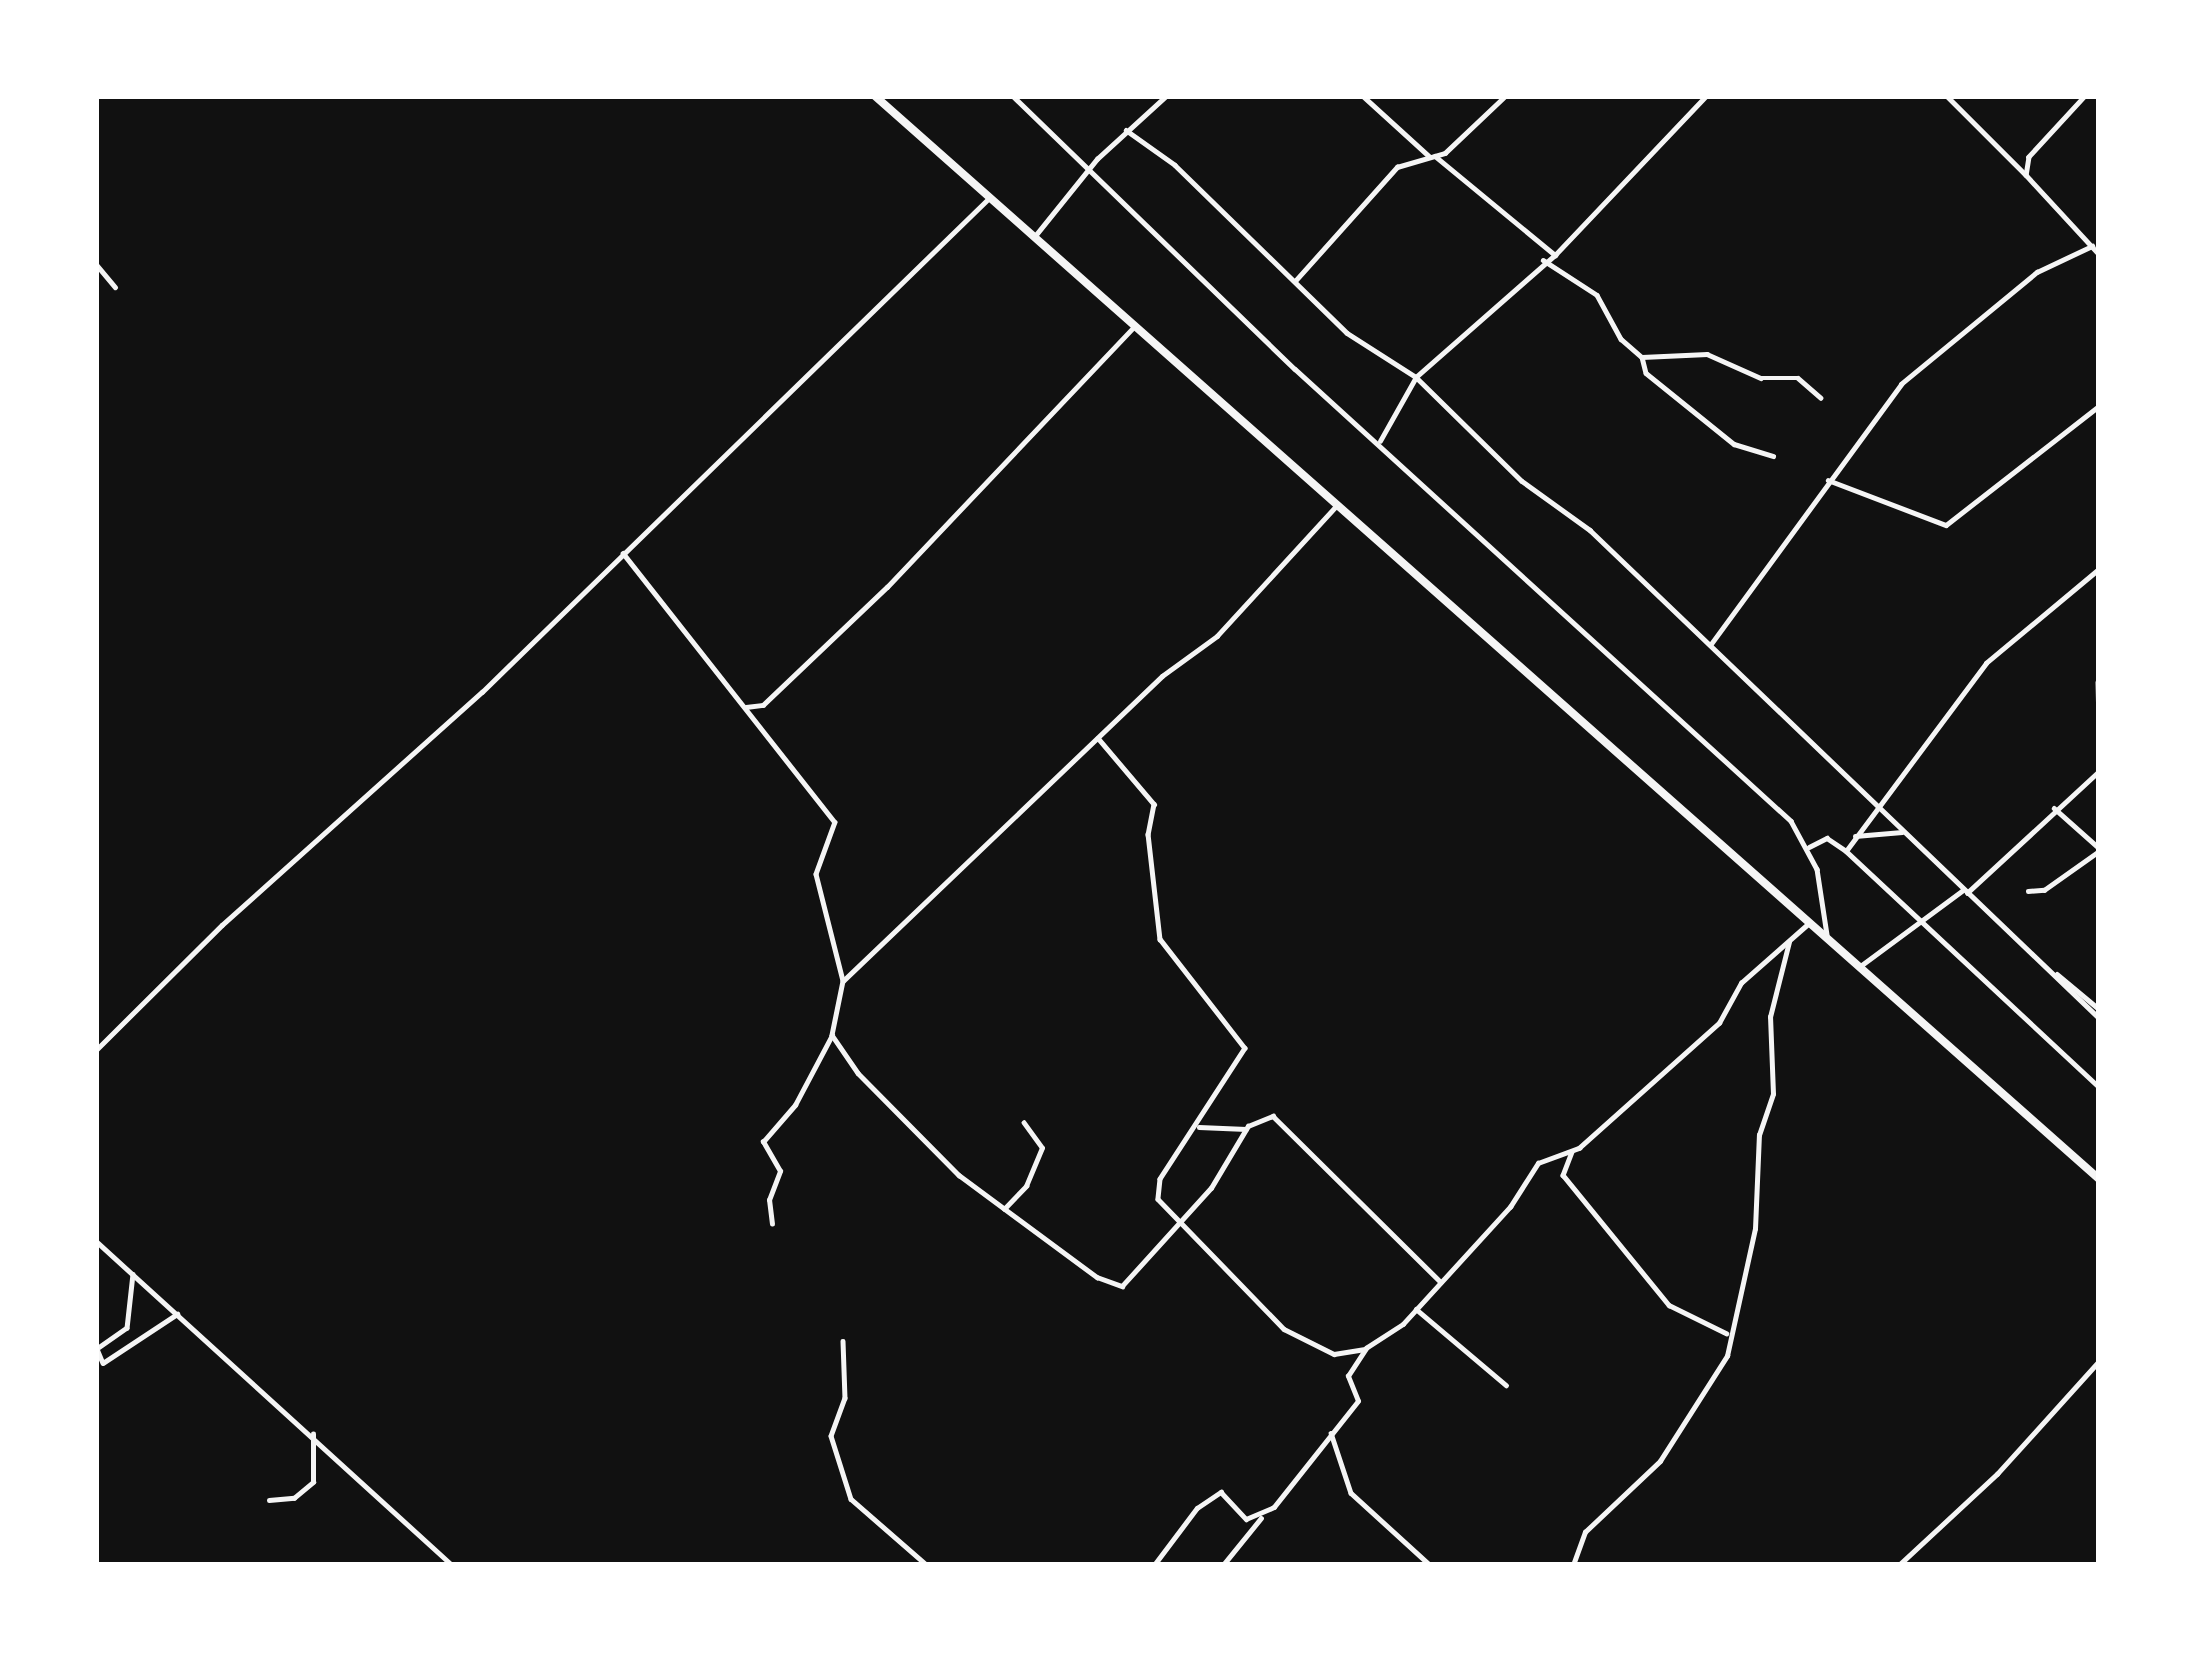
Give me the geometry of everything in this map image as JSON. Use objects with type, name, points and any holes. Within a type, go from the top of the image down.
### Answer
[{"type":"highway","points":[[875,96],[2099,1179]]},
{"type":"street","points":[[1013,96],[1093,168],[1285,358],[1673,708],[1810,847],[1826,940]]},
{"type":"street","points":[[1033,239],[1126,130],[1166,96]]},
{"type":"street","points":[[1363,96],[1555,255]]},
{"type":"street","points":[[1296,280],[1386,177],[1406,160],[1432,156],[1505,96]]},
{"type":"street","points":[[1380,441],[1416,377],[1543,260],[1555,255],[1706,96]]},
{"type":"street","points":[[1947,96],[2099,254]]},
{"type":"street","points":[[2026,175],[2030,157],[2085,96]]},
{"type":"street","points":[[1126,130],[1175,165],[1366,349],[1416,377],[1712,644],[1881,802],[1902,832],[2099,1014]]},
{"type":"street","points":[[2010,160],[2030,157]]},
{"type":"street","points":[[96,1051],[623,553],[988,199]]},
{"type":"street","points":[[1712,644],[1716,631],[1828,480],[1920,365],[2038,272],[2092,246]]},
{"type":"street","points":[[1543,260],[1597,295],[1622,339],[1642,357],[1646,373],[1734,444],[1773,456]]},
{"type":"street","points":[[96,264],[116,286]]},
{"type":"street","points":[[746,707],[763,705],[887,587],[1134,326]]},
{"type":"street","points":[[1642,357],[1707,354],[1761,377],[1798,377],[1821,398]]},
{"type":"street","points":[[1828,480],[1946,525],[2099,406]]},
{"type":"street","points":[[843,981],[1098,738],[1216,636],[1335,507]]},
{"type":"street","points":[[623,553],[837,826],[816,874],[843,981],[832,1035],[795,1105],[763,1142],[780,1171],[769,1200],[772,1224]]},
{"type":"street","points":[[1846,851],[2002,645],[2099,569]]},
{"type":"street","points":[[1695,630],[1716,631]]},
{"type":"street","points":[[2098,682],[2099,722]]},
{"type":"street","points":[[1098,738],[1154,804],[1148,834],[1160,939],[1242,1036],[1243,1052],[1156,1190],[1179,1224],[1284,1329],[1334,1354],[1366,1348]]},
{"type":"street","points":[[1859,967],[1965,891],[2099,771]]},
{"type":"street","points":[[2028,891],[2044,890],[2099,850],[2054,808]]},
{"type":"street","points":[[1855,836],[1902,832]]},
{"type":"street","points":[[1810,847],[1827,838],[1846,851],[1917,924],[2099,1088]]},
{"type":"street","points":[[1223,1565],[1358,1401],[1348,1376],[1366,1348],[1416,1310],[1510,1207],[1538,1163],[1572,1152],[1719,1023],[1741,983],[1808,924]]},
{"type":"street","points":[[1574,1565],[1585,1532],[1628,1498],[1701,1404],[1727,1356],[1754,1229],[1759,1135],[1773,1094],[1770,1017],[1790,941]]},
{"type":"street","points":[[832,1035],[937,1154],[1004,1209],[1117,1286],[1225,1170],[1246,1129],[1260,1118],[1277,1118],[1441,1282]]},
{"type":"street","points":[[1004,1209],[1022,1192],[1042,1148],[1024,1124]]},
{"type":"street","points":[[1199,1127],[1246,1129]]},
{"type":"street","points":[[1572,1152],[1566,1178],[1669,1305],[1729,1334]]},
{"type":"street","points":[[96,1241],[452,1565]]},
{"type":"street","points":[[133,1274],[127,1328],[97,1349],[103,1363],[177,1314]]},
{"type":"street","points":[[1416,1310],[1506,1385]]},
{"type":"street","points":[[843,1341],[845,1398],[831,1436],[851,1499],[928,1565]]},
{"type":"street","points":[[1899,1565],[1997,1474],[2099,1361]]},
{"type":"street","points":[[1331,1433],[1351,1493],[1430,1565]]},
{"type":"street","points":[[269,1500],[294,1498],[313,1482],[313,1434]]},
{"type":"street","points":[[1154,1565],[1197,1508],[1221,1492],[1238,1515],[1262,1517]]}]
